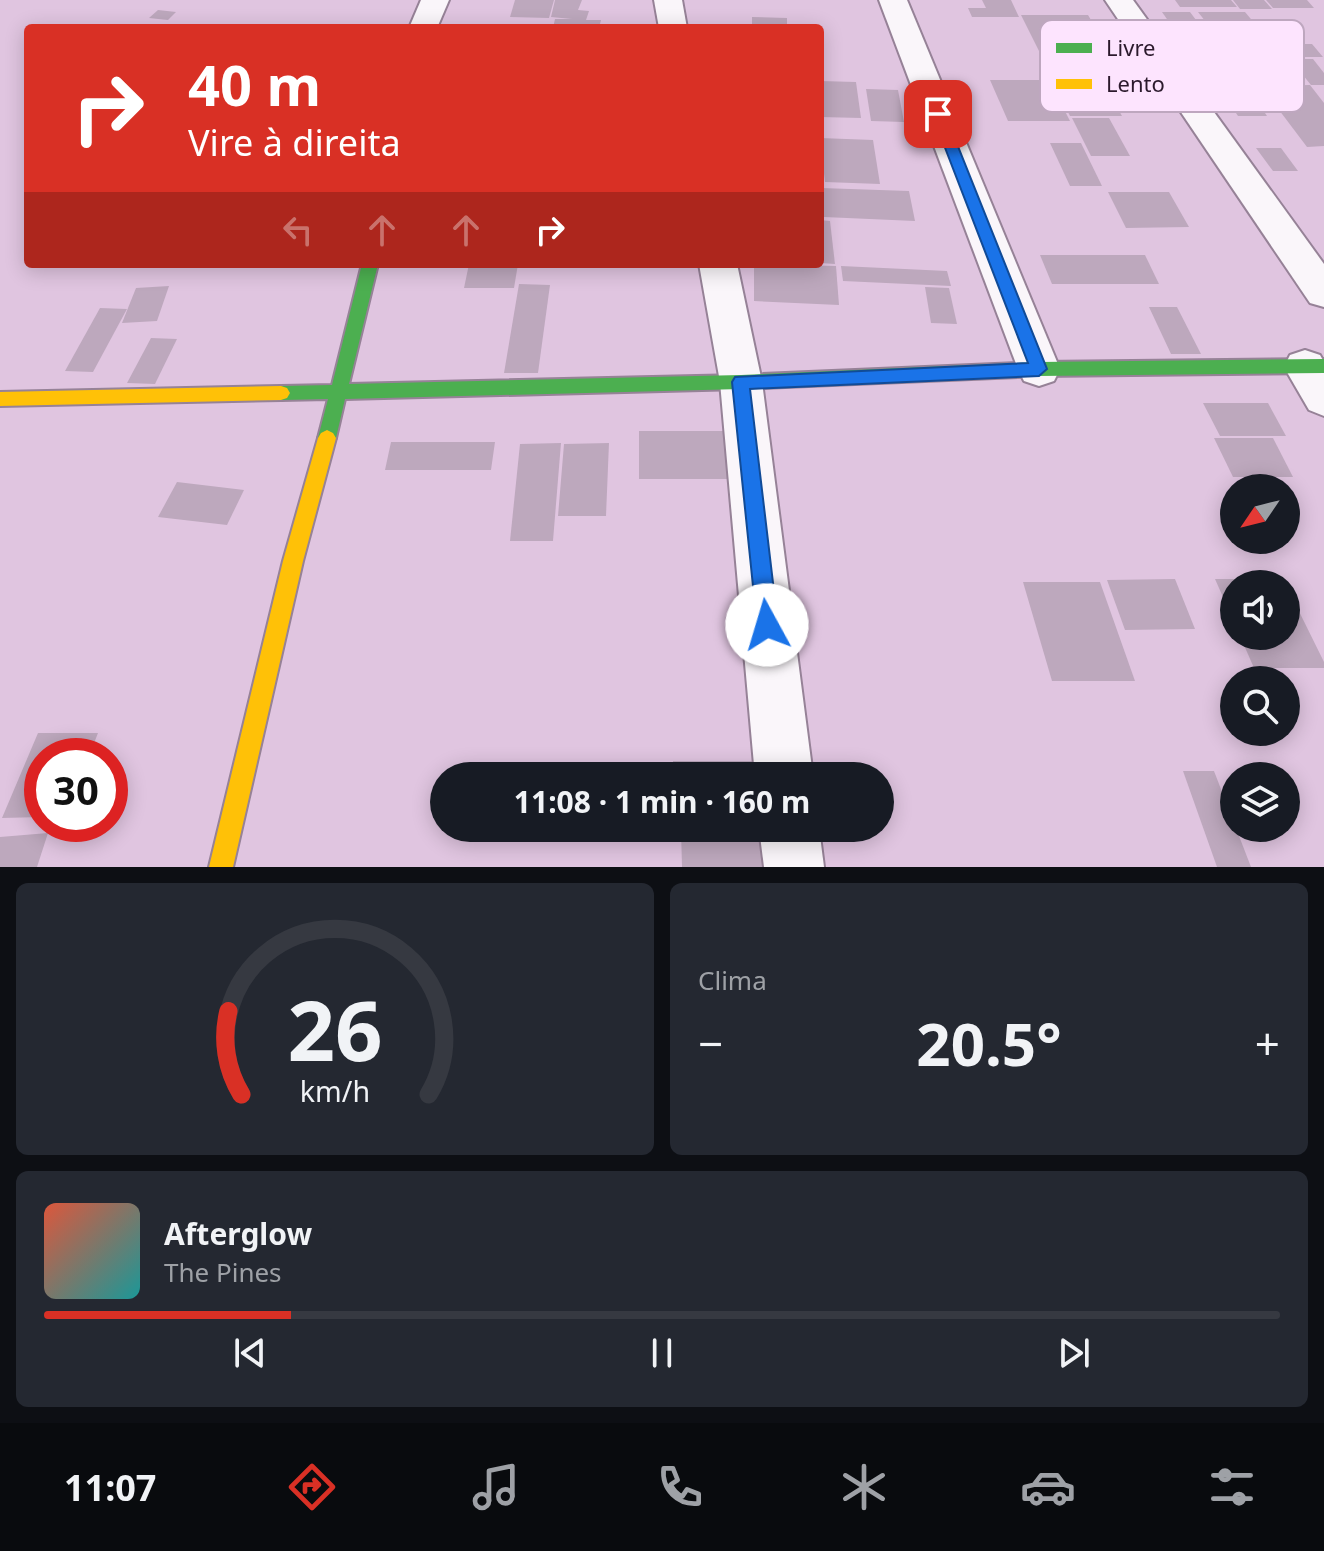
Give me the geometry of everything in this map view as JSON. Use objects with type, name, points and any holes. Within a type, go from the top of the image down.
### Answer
[{"type":"street","points":[[425,24],[435,0]]},
{"type":"street","points":[[668,0],[672,24]]},
{"type":"street","points":[[893,0],[1039,369]]},
{"type":"street","points":[[1119,0],[1133,20]]},
{"type":"street","points":[[1197,112],[1324,293]]},
{"type":"street","points":[[221,867],[293,561],[340,393],[369,268]]},
{"type":"street","points":[[719,268],[741,382],[782,762]]},
{"type":"street","points":[[0,399],[741,382],[1039,369],[1318,377]]},
{"type":"street","points":[[791,842],[794,867]]},
{"type":"building","points":[[515,0],[554,0],[549,18],[510,17]]},
{"type":"building","points":[[555,0],[582,0],[578,10],[589,11],[586,20],[601,20],[600,24],[554,24],[555,19],[572,19],[551,17]]},
{"type":"building","points":[[982,0],[1011,0],[1019,17],[972,17],[968,8],[986,8]]},
{"type":"building","points":[[1175,0],[1231,0],[1237,7],[1180,7]]},
{"type":"building","points":[[1233,0],[1264,0],[1272,9],[1240,9]]},
{"type":"building","points":[[1266,0],[1307,0],[1314,8],[1273,8]]},
{"type":"building","points":[[158,10],[176,12],[168,20],[149,18]]},
{"type":"building","points":[[1162,12],[1190,12],[1196,20],[1168,20]]},
{"type":"building","points":[[1198,12],[1245,12],[1252,20],[1204,20]]},
{"type":"building","points":[[1021,15],[1088,15],[1091,20],[1040,20],[1040,53]]},
{"type":"building","points":[[752,17],[787,18],[787,24],[752,24]]},
{"type":"building","points":[[1304,44],[1312,44],[1323,57],[1304,57]]},
{"type":"building","points":[[1304,59],[1313,59],[1324,73],[1324,85],[1311,85],[1304,76]]},
{"type":"building","points":[[990,80],[1040,80],[1040,112],[1065,112],[1070,121],[1008,121]]},
{"type":"building","points":[[824,81],[856,82],[861,118],[824,117]]},
{"type":"building","points":[[1304,85],[1310,85],[1324,103],[1324,146],[1307,147],[1281,112],[1304,112]]},
{"type":"building","points":[[866,89],[898,90],[904,122],[871,121]]},
{"type":"building","points":[[1068,112],[1120,112],[1122,116],[1070,116]]},
{"type":"building","points":[[1235,112],[1264,112],[1267,116],[1238,116]]},
{"type":"building","points":[[1072,118],[1109,118],[1130,156],[1091,156]]},
{"type":"building","points":[[824,138],[873,140],[880,184],[825,182]]},
{"type":"building","points":[[1050,143],[1081,143],[1102,186],[1070,186]]},
{"type":"building","points":[[1256,148],[1281,148],[1298,171],[1273,171]]},
{"type":"building","points":[[824,188],[909,191],[915,221],[824,217]]},
{"type":"building","points":[[1108,192],[1169,192],[1189,227],[1126,228]]},
{"type":"building","points":[[824,220],[830,221],[835,264],[824,263]]},
{"type":"building","points":[[1040,255],[1145,255],[1159,284],[1052,284]]},
{"type":"building","points":[[836,266],[839,305],[754,301],[754,268]]},
{"type":"building","points":[[841,266],[947,271],[951,286],[843,281]]},
{"type":"building","points":[[468,268],[517,268],[514,288],[464,288]]},
{"type":"building","points":[[519,284],[550,285],[538,373],[504,373]]},
{"type":"building","points":[[169,286],[157,321],[122,323],[136,288]]},
{"type":"building","points":[[925,287],[949,288],[957,324],[931,323]]},
{"type":"building","points":[[1149,307],[1177,307],[1201,354],[1171,354]]},
{"type":"building","points":[[100,308],[127,309],[93,372],[65,371]]},
{"type":"building","points":[[151,338],[177,339],[155,384],[127,383]]},
{"type":"building","points":[[1203,403],[1268,403],[1286,436],[1220,436]]},
{"type":"building","points":[[639,431],[738,431],[742,479],[639,479]]},
{"type":"building","points":[[1214,438],[1273,438],[1291,474],[1232,474]]},
{"type":"building","points":[[391,442],[495,442],[491,470],[385,470]]},
{"type":"building","points":[[561,443],[553,541],[510,541],[520,444]]},
{"type":"building","points":[[609,443],[606,516],[558,516],[564,444]]},
{"type":"building","points":[[177,482],[244,490],[227,525],[158,517]]},
{"type":"building","points":[[1175,579],[1195,629],[1125,630],[1107,580]]},
{"type":"building","points":[[1023,582],[1100,582],[1135,681],[1052,681]]},
{"type":"building","points":[[1300,613],[1324,662],[1324,668],[1253,666],[1246,650],[1300,650]]},
{"type":"building","points":[[38,733],[98,733],[96,738],[36,738]]},
{"type":"building","points":[[673,761],[758,762],[673,762]]},
{"type":"building","points":[[24,766],[24,817],[2,818]]},
{"type":"building","points":[[1183,771],[1214,771],[1220,787],[1220,842],[1241,842],[1251,867],[1217,867]]},
{"type":"building","points":[[24,835],[24,842],[45,842],[37,867],[0,867],[0,837]]},
{"type":"building","points":[[681,842],[767,842],[769,867],[682,867]]},
{"type":"traffic: fast","points":[[327,438],[369,268]]},
{"type":"traffic: fast","points":[[281,393],[741,382],[1039,369],[1324,366]]},
{"type":"traffic: slow","points":[[0,399],[281,393]]},
{"type":"traffic: slow","points":[[221,867],[293,561],[327,438]]},
{"type":"route","points":[[767,625],[741,382],[1039,369],[938,114]]}]
